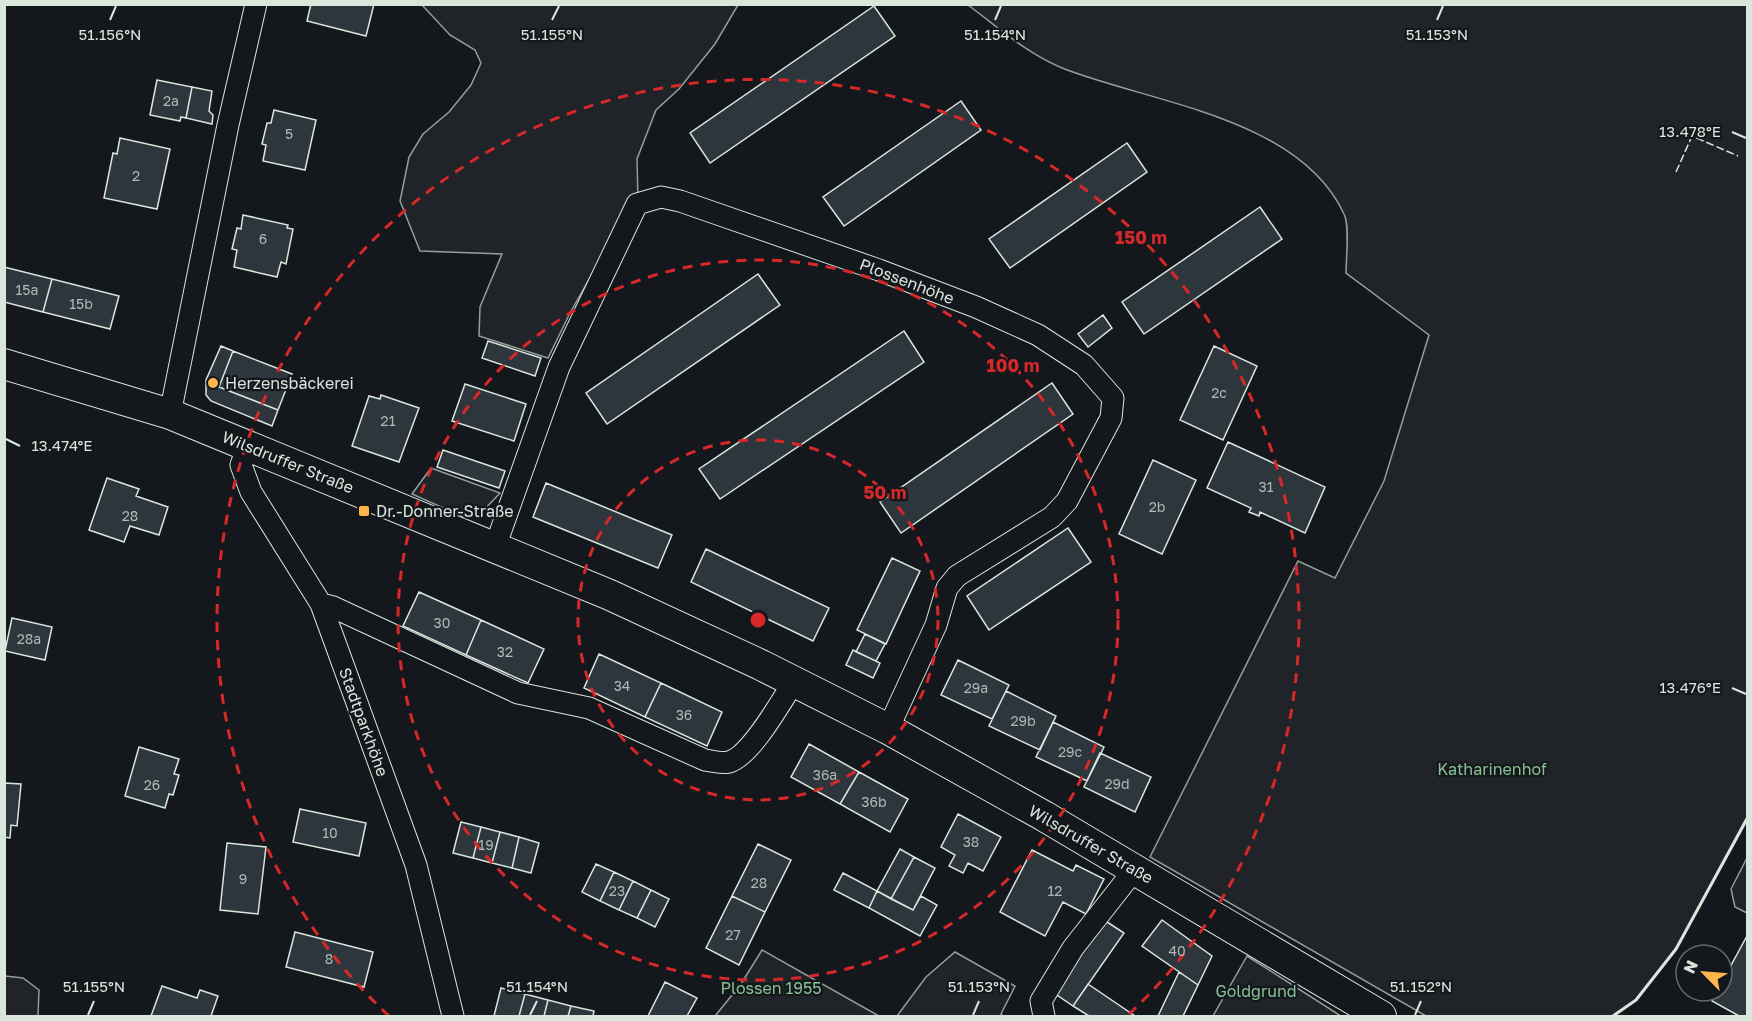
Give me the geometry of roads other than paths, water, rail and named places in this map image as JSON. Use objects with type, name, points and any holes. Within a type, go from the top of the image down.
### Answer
[{"type":"main road","name":"Wilsdruffer Straße","points":[[4,364],[170,414],[650,612],[795,681],[888,729],[1135,869],[1381,1017]]},
{"type":"street","points":[[170,414],[228,125],[256,4]]},
{"type":"street","name":"Plossenhöhe","points":[[495,547],[559,367],[637,204],[661,197],[680,201],[879,270],[1038,335],[1084,365],[1113,398],[1111,418],[1067,501],[1052,517],[957,576],[947,588],[936,625],[888,729]]},
{"type":"street","name":"Stadtparkhöhe","points":[[248,446],[241,465],[251,492],[321,604],[416,865],[453,1017]]},
{"type":"street","points":[[321,604],[518,693],[589,708],[705,760],[729,762],[738,757],[751,744],[795,681]]},
{"type":"street","points":[[1044,1017],[1041,1001],[1067,957],[1135,869]]},
{"type":"place","name":"Herzensbäckerei","points":[[213,383]]},
{"type":"place","name":"Dr.-Donner-Straße","points":[[364,511]]},
{"type":"park label","name":"Katharinenhof","points":[[1492,769]]},
{"type":"park label","name":"Plossen 1955","points":[[771,988]]},
{"type":"park label","name":"Goldgrund","points":[[1256,991]]}]
